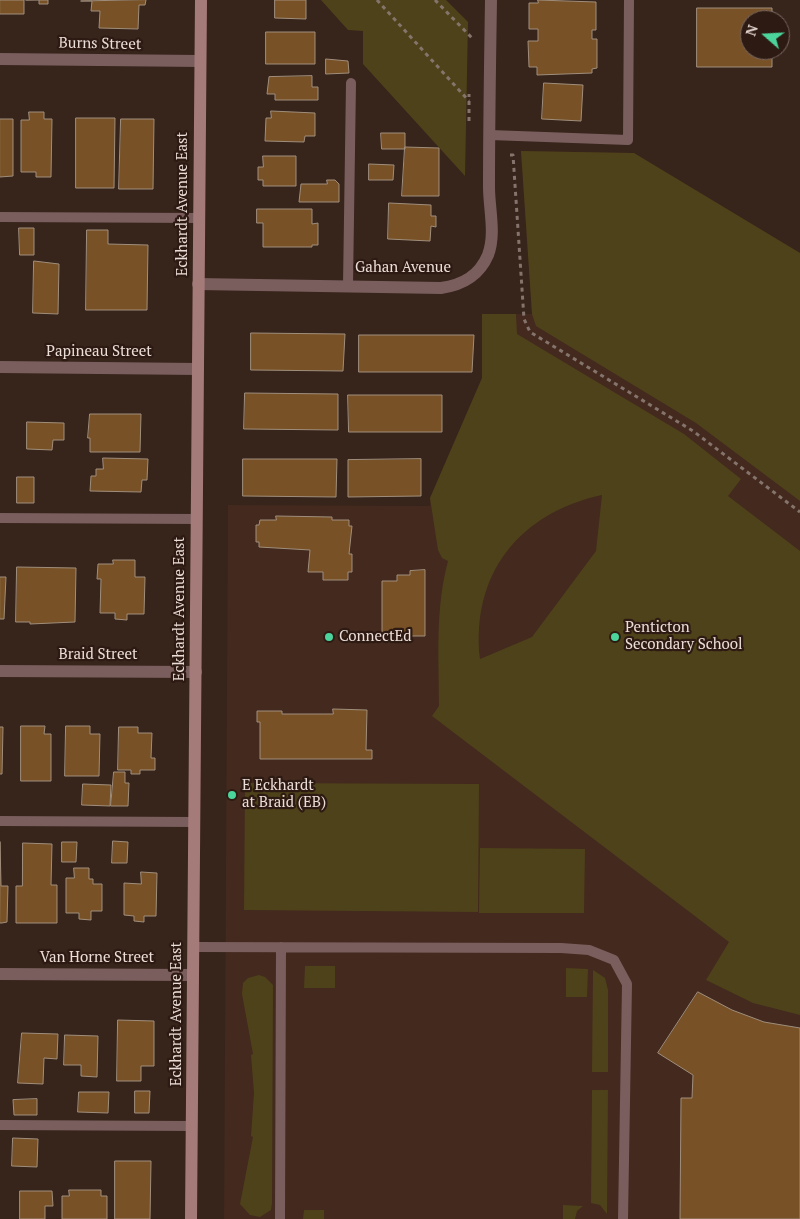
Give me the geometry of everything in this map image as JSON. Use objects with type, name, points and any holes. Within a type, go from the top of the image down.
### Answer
[{"type":"main road","name":"Eckhardt Avenue East","points":[[192,1219],[201,0]]},
{"type":"street","name":"Gahan Avenue","points":[[198,284],[441,288],[452,286],[474,276],[481,267],[491,244],[491,0]]},
{"type":"street","name":"Burns Street","points":[[0,59],[200,61]]},
{"type":"street","name":"Papineau Street","points":[[0,367],[198,368]]},
{"type":"street","name":"Braid Street","points":[[0,671],[196,672]]},
{"type":"street","name":"Van Horne Street","points":[[0,974],[193,975]]},
{"type":"lane","points":[[490,135],[628,140],[629,0]]},
{"type":"lane","points":[[348,285],[351,83]]},
{"type":"lane","points":[[0,217],[199,218]]},
{"type":"lane","points":[[0,518],[197,519]]},
{"type":"lane","points":[[0,821],[195,822]]},
{"type":"lane","points":[[194,946],[561,948],[589,950],[614,960],[627,984],[623,1219]]},
{"type":"lane","points":[[280,947],[280,1219]]},
{"type":"lane","points":[[0,1125],[192,1126]]},
{"type":"path","points":[[377,0],[469,102]]},
{"type":"path","points":[[435,0],[472,36],[471,46]]},
{"type":"path","points":[[469,92],[469,127]]},
{"type":"path","points":[[505,155],[513,155],[524,319],[530,332],[692,431],[800,512]]},
{"type":"shaded area","points":[[321,0],[446,0],[468,22],[465,176],[363,64],[363,31],[348,30]]},
{"type":"shaded area","name":"Penticton Secondary School","points":[[521,151],[634,153],[800,253],[800,1219],[224,1219],[228,505],[430,506],[430,498],[482,378],[482,314],[532,314]]},
{"type":"shaded area","points":[[521,151],[634,153],[800,253],[800,501],[696,423],[536,326],[532,314]]},
{"type":"shaded area","points":[[482,314],[516,314],[517,334],[684,434],[741,479],[728,496],[800,551],[800,1015],[753,1003],[706,980],[729,942],[432,716],[439,706],[439,615],[448,561],[442,558],[438,550],[430,498],[482,378]],"holes":[[[602,495],[596,551],[532,637],[480,659],[479,628],[484,600],[493,575],[506,552],[525,532],[547,516],[573,504]]]},
{"type":"shaded area","points":[[245,783],[479,784],[478,912],[244,910]]},
{"type":"shaded area","points":[[480,848],[585,849],[584,913],[479,913]]},
{"type":"shaded area","points":[[305,966],[335,966],[335,988],[304,988]]},
{"type":"shaded area","points":[[566,968],[588,969],[587,997],[566,997]]},
{"type":"shaded area","points":[[593,970],[605,978],[608,990],[608,1072],[592,1072]]},
{"type":"shaded area","points":[[259,975],[265,977],[273,985],[272,1203],[271,1210],[260,1217],[250,1215],[240,1204],[253,1137],[251,1136],[254,1093],[251,1055],[253,1054],[242,994],[243,983],[248,978]]},
{"type":"shaded area","points":[[592,1090],[608,1090],[607,1214],[600,1205],[591,1203]]},
{"type":"shaded area","points":[[563,1205],[583,1206],[577,1211],[575,1219],[563,1219]]},
{"type":"shaded area","points":[[304,1210],[324,1210],[324,1219],[303,1219]]},
{"type":"building","points":[[0,0],[24,0],[24,14],[0,14]]},
{"type":"building","points":[[39,0],[48,0],[48,4],[39,4]]},
{"type":"building","points":[[146,0],[145,5],[139,5],[138,29],[99,28],[100,11],[91,11],[92,1],[81,1]]},
{"type":"building","points":[[275,0],[306,0],[306,19],[275,18]]},
{"type":"building","points":[[538,0],[596,2],[596,30],[592,30],[592,39],[597,39],[597,68],[592,69],[592,73],[537,75],[537,67],[529,67],[528,41],[538,41],[538,29],[529,29],[529,3],[538,3]]},
{"type":"building","points":[[697,8],[772,8],[772,10],[740,10],[740,60],[772,60],[772,67],[697,67]]},
{"type":"building","points":[[266,32],[315,32],[315,64],[266,64]]},
{"type":"building","points":[[326,59],[348,61],[349,73],[326,74]]},
{"type":"building","points":[[312,76],[312,87],[318,87],[318,100],[275,100],[275,94],[267,94],[269,77]]},
{"type":"building","points":[[544,83],[583,85],[581,121],[542,119]]},
{"type":"building","points":[[271,111],[315,113],[315,136],[305,136],[304,142],[265,141],[266,118],[271,118]]},
{"type":"building","points":[[29,112],[44,112],[44,119],[52,119],[51,177],[36,177],[36,172],[21,172],[21,120],[29,120]]},
{"type":"building","points":[[76,118],[115,118],[114,188],[76,188]]},
{"type":"building","points":[[0,119],[13,119],[13,176],[0,177]]},
{"type":"building","points":[[121,119],[154,119],[153,189],[119,189]]},
{"type":"building","points":[[381,133],[405,133],[405,149],[382,149]]},
{"type":"building","points":[[405,147],[439,148],[439,196],[402,196]]},
{"type":"building","points":[[263,156],[296,156],[296,186],[263,186],[263,180],[258,180],[258,167],[263,167]]},
{"type":"building","points":[[369,164],[394,165],[393,180],[369,180]]},
{"type":"building","points":[[327,180],[335,180],[339,184],[339,202],[299,202],[301,184],[327,184]]},
{"type":"building","points":[[389,203],[431,205],[431,216],[436,216],[436,227],[431,226],[430,241],[388,239]]},
{"type":"building","points":[[257,209],[312,209],[312,224],[318,223],[318,245],[312,245],[312,247],[263,247],[263,223],[257,223]]},
{"type":"building","points":[[19,228],[34,228],[34,255],[20,255]]},
{"type":"building","points":[[87,230],[108,230],[108,244],[148,245],[147,310],[86,310]]},
{"type":"building","points":[[34,261],[59,264],[58,314],[33,313]]},
{"type":"building","points":[[251,333],[345,334],[343,371],[251,370]]},
{"type":"building","points":[[359,335],[474,335],[472,372],[359,372]]},
{"type":"building","points":[[245,393],[338,394],[338,430],[244,429]]},
{"type":"building","points":[[348,395],[442,395],[442,432],[349,432]]},
{"type":"building","points":[[90,414],[141,414],[140,452],[90,452],[90,438],[88,438]]},
{"type":"building","points":[[27,422],[64,423],[64,440],[53,440],[52,450],[27,449]]},
{"type":"building","points":[[103,458],[148,459],[147,480],[142,480],[141,492],[90,491],[91,476],[96,476],[96,469],[103,469]]},
{"type":"building","points":[[243,459],[337,459],[336,497],[243,496]]},
{"type":"building","points":[[421,459],[421,496],[348,497],[348,460]]},
{"type":"building","points":[[17,477],[34,477],[34,503],[17,503]]},
{"type":"building","points":[[276,516],[332,517],[332,520],[349,520],[349,526],[352,526],[349,554],[352,554],[352,572],[348,572],[348,580],[323,580],[323,572],[308,572],[310,550],[259,547],[259,542],[256,542],[256,525],[259,525],[260,520],[276,520]]},
{"type":"building","points":[[113,560],[135,560],[135,577],[145,577],[144,614],[127,614],[127,620],[115,619],[115,613],[100,613],[101,579],[97,579],[98,564],[113,564]]},
{"type":"building","points":[[17,567],[76,568],[75,622],[30,624],[30,622],[16,622]]},
{"type":"building","points":[[425,570],[425,636],[382,636],[382,581],[397,581],[397,575],[410,575],[410,571]]},
{"type":"building","points":[[0,577],[6,577],[4,619],[0,619]]},
{"type":"building","points":[[333,709],[367,710],[366,750],[372,750],[372,759],[260,759],[260,722],[257,722],[257,711],[282,711],[282,714],[333,714]]},
{"type":"building","points":[[21,726],[45,726],[44,734],[51,734],[51,781],[21,781]]},
{"type":"building","points":[[66,726],[90,726],[90,734],[100,734],[99,776],[65,776]]},
{"type":"building","points":[[0,727],[3,727],[2,774],[0,774]]},
{"type":"building","points":[[119,727],[138,727],[138,733],[152,733],[151,758],[155,758],[155,770],[140,770],[140,774],[131,774],[131,770],[118,770]]},
{"type":"building","points":[[114,772],[125,772],[125,783],[129,783],[128,806],[111,806]]},
{"type":"building","points":[[83,784],[111,785],[110,806],[82,805]]},
{"type":"building","points":[[113,841],[128,842],[127,863],[112,863]]},
{"type":"building","points":[[0,842],[1,886],[8,886],[7,922],[2,923],[0,923]]},
{"type":"building","points":[[62,842],[77,842],[76,862],[62,862]]},
{"type":"building","points":[[23,843],[52,844],[51,885],[57,885],[57,923],[16,923],[16,886],[22,886]]},
{"type":"building","points":[[74,868],[89,868],[89,879],[93,879],[93,884],[102,884],[102,911],[91,911],[91,920],[79,919],[79,913],[66,913],[66,878],[74,878]]},
{"type":"building","points":[[141,872],[157,873],[156,916],[144,916],[144,922],[134,921],[134,916],[124,915],[124,883],[141,884]]},
{"type":"building","points":[[698,992],[732,1010],[764,1022],[800,1028],[800,1219],[680,1219],[681,1098],[692,1098],[693,1075],[658,1053]]},
{"type":"building","points":[[118,1020],[154,1021],[154,1066],[141,1066],[141,1081],[117,1081]]},
{"type":"building","points":[[22,1033],[58,1034],[57,1059],[44,1058],[43,1084],[18,1083]]},
{"type":"building","points":[[65,1035],[98,1036],[97,1077],[81,1076],[81,1065],[64,1065]]},
{"type":"building","points":[[135,1091],[150,1091],[149,1113],[135,1113]]},
{"type":"building","points":[[79,1092],[109,1092],[108,1113],[78,1112]]},
{"type":"building","points":[[37,1099],[37,1115],[14,1115],[13,1100]]},
{"type":"building","points":[[13,1138],[38,1139],[37,1167],[12,1166]]},
{"type":"building","points":[[115,1161],[151,1161],[150,1219],[115,1219]]},
{"type":"building","points":[[69,1190],[101,1190],[101,1196],[107,1196],[107,1219],[62,1219],[62,1196],[69,1196]]},
{"type":"building","points":[[20,1191],[52,1191],[53,1206],[45,1206],[45,1219],[20,1219]]},
{"type":"place","name":"ConnectEd","points":[[329,637]]},
{"type":"place","name":"Penticton Secondary School","points":[[615,637]]},
{"type":"place","name":"E Eckhardt at Braid (EB)","points":[[232,795]]}]
